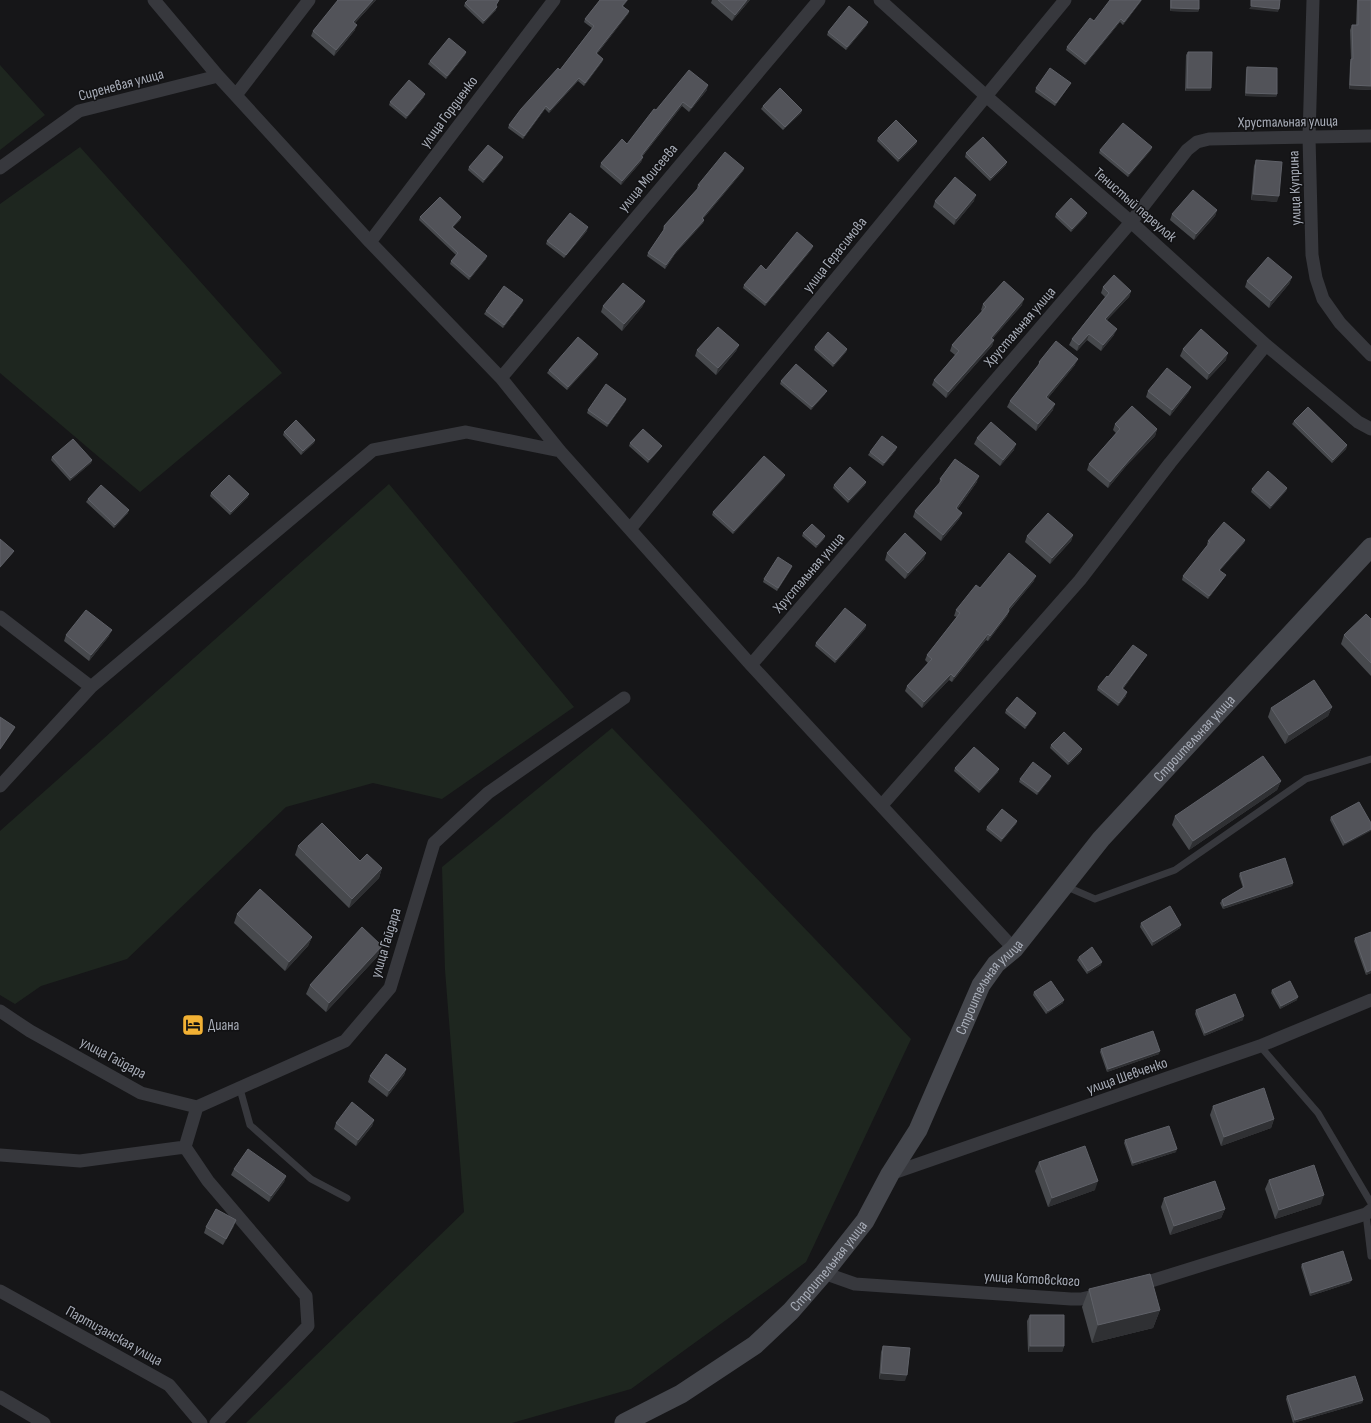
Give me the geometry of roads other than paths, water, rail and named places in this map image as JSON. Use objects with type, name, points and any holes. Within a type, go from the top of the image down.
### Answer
[{"type":"main road","name":"Строительная улица","points":[[624,1423],[681,1394],[755,1344],[790,1311],[824,1273],[865,1221],[890,1174],[918,1130],[981,985],[996,964],[1014,949],[1101,838],[1371,547]]},
{"type":"street","points":[[154,0],[218,76],[370,242],[500,378],[560,451],[751,665],[1014,949]]},
{"type":"street","points":[[236,95],[309,0]]},
{"type":"street","name":"улица Гордиенко","points":[[370,242],[554,0]]},
{"type":"street","name":"улица Моисеева","points":[[500,378],[819,0]]},
{"type":"street","name":"Тенистый переулок","points":[[880,0],[986,96],[1131,222],[1266,344],[1358,422],[1371,429]]},
{"type":"street","name":"улица Герасимова","points":[[630,529],[1065,0]]},
{"type":"street","name":"улица Куприна","points":[[1313,0],[1309,137],[1312,255],[1316,278],[1323,299],[1340,323],[1371,355]]},
{"type":"street","name":"Сиреневая улица","points":[[0,168],[79,111],[218,76]]},
{"type":"street","name":"Хрустальная улица","points":[[751,665],[1131,222],[1187,150],[1197,142],[1209,139],[1371,136]]},
{"type":"street","points":[[882,805],[1080,580],[1170,463],[1266,344]]},
{"type":"street","points":[[0,786],[91,687],[373,450],[466,432],[560,451]]},
{"type":"street","points":[[0,616],[91,687]]},
{"type":"street","name":"улица Гайдара","points":[[0,1011],[30,1031],[141,1092],[197,1108],[345,1041],[390,988],[434,843],[488,793],[624,698]]},
{"type":"street","name":"улица Шевченко","points":[[890,1174],[1260,1046],[1371,1000]]},
{"type":"street","points":[[185,1147],[197,1108]]},
{"type":"street","points":[[0,1155],[80,1161],[185,1147]]},
{"type":"street","points":[[185,1147],[208,1180],[306,1296],[308,1326],[216,1423]]},
{"type":"street","name":"улица Котовского","points":[[824,1273],[855,1284],[1080,1299],[1122,1289],[1369,1209]]},
{"type":"street","name":"Партизанская улица","points":[[0,1291],[169,1385],[201,1423]]},
{"type":"street","points":[[0,1397],[38,1421]]},
{"type":"lane","points":[[1064,886],[1095,899],[1175,870],[1306,779],[1371,759]]},
{"type":"lane","points":[[1260,1046],[1318,1113],[1369,1209],[1371,1256]]},
{"type":"lane","points":[[240,1089],[250,1125],[311,1179],[347,1198]]},
{"type":"place","name":"Диана","points":[[193,1025]]}]
